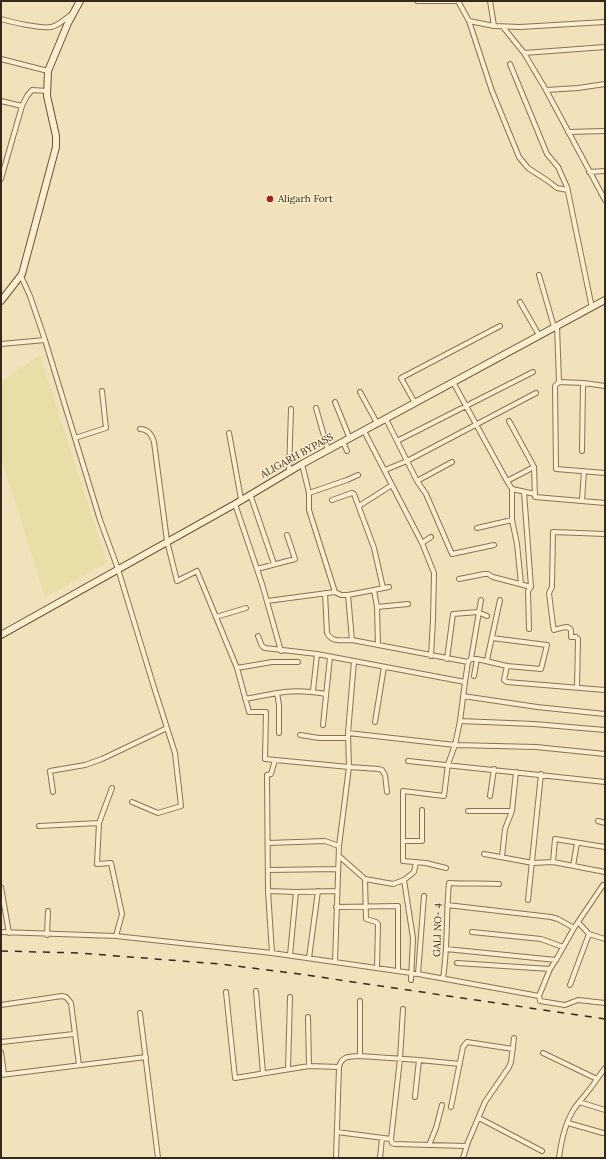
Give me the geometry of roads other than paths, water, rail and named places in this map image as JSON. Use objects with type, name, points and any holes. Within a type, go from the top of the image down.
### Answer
[{"type":"main road","points":[[1,301],[21,276],[56,147],[56,136],[47,91],[48,71],[80,1]]},
{"type":"main road","name":"ALIGARH BYPASS","points":[[1,635],[235,504],[241,499],[302,464],[605,300]]},
{"type":"street","points":[[417,1],[459,1],[469,21],[492,91],[512,141],[523,163],[556,188],[568,190]]},
{"type":"street","points":[[490,1],[494,26]]},
{"type":"street","points":[[1,19],[15,23],[48,28],[55,26],[74,12]]},
{"type":"street","points":[[469,21],[503,27],[605,22]]},
{"type":"street","points":[[503,27],[524,53],[546,90],[605,200]]},
{"type":"street","points":[[524,53],[605,47]]},
{"type":"street","points":[[1,59],[48,71]]},
{"type":"street","points":[[510,64],[547,154],[554,161],[560,171],[568,190],[592,308]]},
{"type":"street","points":[[546,90],[578,88],[605,84]]},
{"type":"street","points":[[1,179],[26,96],[30,91],[47,91]]},
{"type":"street","points":[[1,100],[22,106]]},
{"type":"street","points":[[568,132],[605,131]]},
{"type":"street","points":[[589,172],[605,171]]},
{"type":"street","points":[[539,275],[555,327],[559,382],[555,386],[556,469],[605,473]]},
{"type":"street","points":[[21,276],[30,296],[45,340],[100,520],[118,569],[175,753],[181,806],[158,813],[132,802]]},
{"type":"street","points":[[520,302],[539,335]]},
{"type":"street","points":[[415,403],[401,378],[500,326]]},
{"type":"street","points":[[1,344],[45,340]]},
{"type":"street","points":[[397,441],[533,372]]},
{"type":"street","points":[[453,382],[512,489],[512,520],[521,584]]},
{"type":"street","points":[[559,382],[605,386]]},
{"type":"street","points":[[582,451],[582,387],[584,383]]},
{"type":"street","points":[[75,438],[106,428],[102,391]]},
{"type":"street","points":[[360,392],[377,423]]},
{"type":"street","points":[[385,470],[408,461],[536,393]]},
{"type":"street","points":[[335,402],[350,439]]},
{"type":"street","points":[[316,408],[328,450]]},
{"type":"street","points":[[289,472],[291,409]]},
{"type":"street","points":[[386,419],[417,481],[426,494],[452,554],[494,545]]},
{"type":"street","points":[[509,421],[534,467],[535,498],[582,500],[605,503]]},
{"type":"street","points":[[140,429],[144,429],[148,432],[154,442],[167,541],[176,581],[197,571],[237,668],[249,712],[266,712],[265,759],[382,770],[385,775],[387,792]]},
{"type":"street","points":[[364,430],[422,543],[434,573],[431,656]]},
{"type":"street","points":[[228,432],[241,499]]},
{"type":"street","points":[[343,442],[347,451]]},
{"type":"street","points":[[417,481],[452,462]]},
{"type":"street","points":[[302,464],[309,493],[309,510],[335,592]]},
{"type":"street","points":[[507,481],[534,467]]},
{"type":"street","points":[[582,500],[584,471]]},
{"type":"street","points":[[309,493],[358,475]]},
{"type":"street","points":[[359,506],[392,485]]},
{"type":"street","points":[[512,489],[535,494]]},
{"type":"street","points":[[524,492],[531,587],[528,591],[528,629]]},
{"type":"street","points":[[332,500],[353,493],[377,558],[383,588]]},
{"type":"street","points":[[250,494],[274,564]]},
{"type":"street","points":[[235,504],[267,601],[281,651]]},
{"type":"street","points":[[477,528],[512,520]]},
{"type":"street","points":[[577,687],[578,639],[576,637],[571,637],[571,630],[569,628],[567,627],[554,630],[553,626],[549,593],[552,587],[553,532],[605,534]]},
{"type":"street","points":[[256,569],[296,559],[286,535]]},
{"type":"street","points":[[422,543],[431,537]]},
{"type":"street","points":[[459,579],[488,574],[493,578],[531,587]]},
{"type":"street","points":[[267,601],[335,592],[341,595],[348,595],[389,587]]},
{"type":"street","points":[[374,590],[378,607],[378,645]]},
{"type":"street","points":[[325,593],[328,633],[329,636],[335,640],[352,640],[431,656],[470,660],[487,660],[507,666],[541,669],[547,645],[492,638]]},
{"type":"street","points":[[348,595],[352,640]]},
{"type":"street","points":[[446,868],[403,861],[403,791],[444,796],[448,764],[455,745],[460,721],[465,682],[481,600]]},
{"type":"street","points":[[487,660],[500,600]]},
{"type":"street","points":[[378,607],[408,604]]},
{"type":"street","points":[[216,617],[246,608]]},
{"type":"street","points":[[447,658],[453,614],[478,612],[487,616]]},
{"type":"street","points":[[258,636],[262,646],[281,651],[317,654],[465,682]]},
{"type":"street","points":[[313,692],[317,654]]},
{"type":"street","points":[[323,724],[330,657]]},
{"type":"street","points":[[474,676],[477,659]]},
{"type":"street","points":[[335,962],[339,846],[349,768],[348,733],[354,661]]},
{"type":"street","points":[[237,668],[272,662],[298,662]]},
{"type":"street","points":[[507,666],[504,680],[507,682],[605,690]]},
{"type":"street","points":[[376,722],[384,667]]},
{"type":"street","points":[[245,699],[292,690],[326,694]]},
{"type":"street","points":[[277,693],[279,705],[279,733]]},
{"type":"street","points":[[463,696],[537,707],[605,714]]},
{"type":"street","points":[[460,721],[534,724],[605,730]]},
{"type":"street","points":[[53,792],[50,772],[85,765],[102,759],[167,728]]},
{"type":"street","points":[[348,733],[455,745],[536,747],[605,754]]},
{"type":"street","points":[[300,735],[319,738],[348,738]]},
{"type":"street","points":[[272,953],[268,891],[267,775],[271,774],[275,760]]},
{"type":"street","points":[[408,760],[605,782]]},
{"type":"street","points":[[490,796],[494,769]]},
{"type":"street","points":[[502,857],[505,829],[512,811],[516,772]]},
{"type":"street","points":[[528,900],[540,774]]},
{"type":"street","points":[[112,788],[99,823],[97,864],[111,863],[122,914],[116,936]]},
{"type":"street","points":[[403,841],[422,841],[422,810]]},
{"type":"street","points":[[468,810],[512,811]]},
{"type":"street","points":[[598,821],[605,823]]},
{"type":"street","points":[[39,826],[99,823]]},
{"type":"street","points":[[553,862],[555,839],[605,847]]},
{"type":"street","points":[[268,843],[325,841],[339,846]]},
{"type":"street","points":[[574,866],[577,843]]},
{"type":"street","points":[[484,854],[532,863],[553,862],[605,872]]},
{"type":"street","points":[[339,856],[365,879],[393,884],[404,880],[414,872],[416,862]]},
{"type":"street","points":[[268,870],[338,869]]},
{"type":"street","points":[[365,879],[366,919],[378,924],[378,968]]},
{"type":"street","points":[[404,880],[413,938],[411,980]]},
{"type":"street","name":"GALI NO- 4","points":[[443,978],[449,883],[468,884],[482,882],[499,884]]},
{"type":"street","points":[[603,885],[574,928],[550,969],[539,996],[540,1001],[565,1005],[578,1000],[605,1003]]},
{"type":"street","points":[[1,887],[9,933]]},
{"type":"street","points":[[268,891],[337,891]]},
{"type":"street","points":[[290,955],[296,892]]},
{"type":"street","points":[[309,958],[318,892]]},
{"type":"street","points":[[418,974],[424,896]]},
{"type":"street","points":[[336,907],[398,906],[398,971]]},
{"type":"street","points":[[447,906],[551,917],[558,919],[574,928]]},
{"type":"street","points":[[47,935],[48,911]]},
{"type":"street","points":[[578,922],[589,934],[605,939]]},
{"type":"street","points":[[1,932],[47,935],[116,936],[290,955],[443,978],[539,996]]},
{"type":"street","points":[[472,932],[541,939],[563,947]]},
{"type":"street","points":[[570,985],[589,934]]},
{"type":"street","points":[[446,949],[556,960]]},
{"type":"street","points":[[457,963],[550,969]]},
{"type":"street","points":[[256,991],[263,1073]]},
{"type":"street","points":[[226,992],[235,1078],[309,1066],[339,1067]]},
{"type":"street","points":[[1,1004],[62,996],[66,997],[71,1003],[79,1065]]},
{"type":"street","points":[[288,1069],[290,997]]},
{"type":"street","points":[[360,1001],[360,1056]]},
{"type":"street","points":[[403,1009],[400,1059],[390,1139],[392,1143],[395,1144],[466,1146]]},
{"type":"street","points":[[140,1013],[158,1158]]},
{"type":"street","points":[[308,1017],[309,1066]]},
{"type":"street","points":[[1,1042],[74,1034]]},
{"type":"street","points":[[463,1158],[466,1146],[485,1102],[509,1067],[514,1038]]},
{"type":"street","points":[[451,1107],[463,1046],[467,1042],[513,1049]]},
{"type":"street","points":[[1,1052],[3,1074],[146,1057]]},
{"type":"street","points":[[543,1053],[597,1079]]},
{"type":"street","points":[[336,1158],[339,1067],[342,1059],[360,1056],[460,1064]]},
{"type":"street","points":[[415,1097],[419,1060]]},
{"type":"street","points":[[559,1158],[563,1135],[572,1112],[590,1090],[605,1068]]},
{"type":"street","points":[[579,1102],[605,1110]]},
{"type":"street","points":[[429,1145],[436,1128],[442,1105]]},
{"type":"street","points":[[478,1118],[542,1151]]},
{"type":"street","points":[[568,1122],[602,1133]]},
{"type":"street","points":[[337,1132],[390,1139]]},
{"type":"street","points":[[380,1158],[382,1138]]},
{"type":"railway","points":[[1,951],[79,953],[220,964],[299,974],[605,1019]]},
{"type":"place","name":"Aligarh Fort","points":[[270,199]]}]
